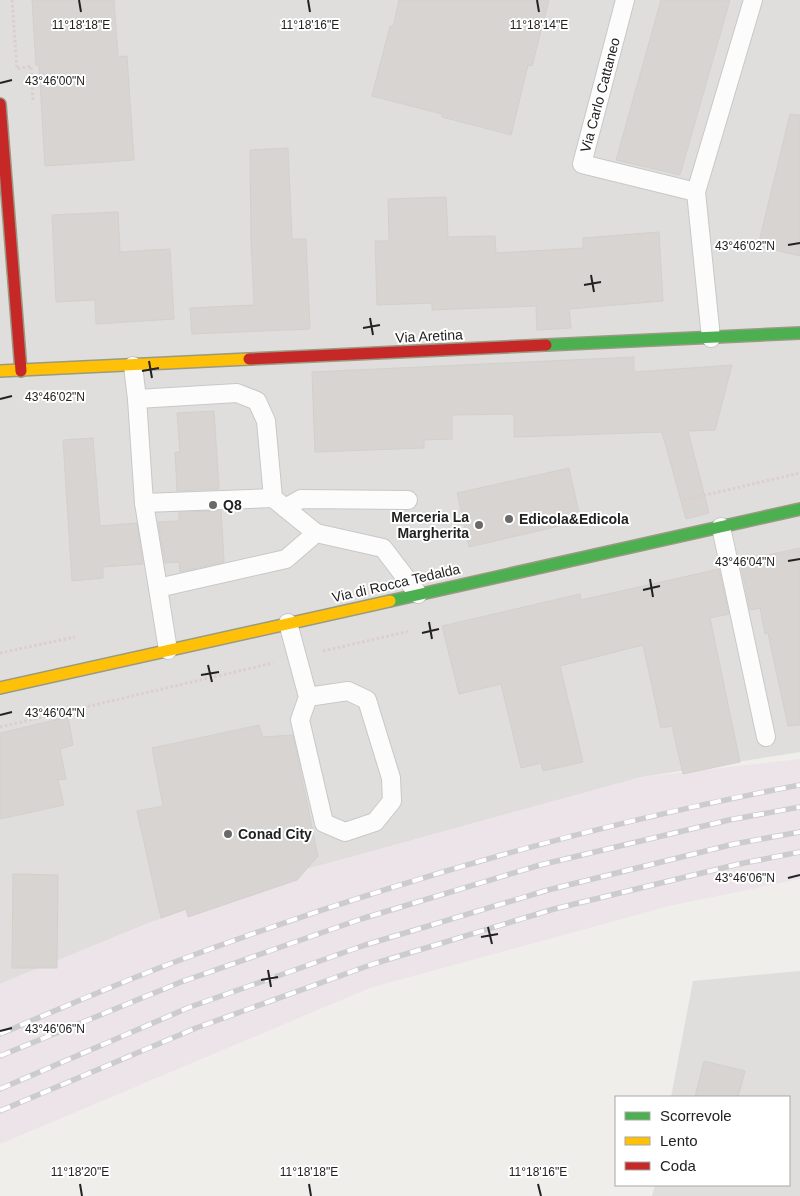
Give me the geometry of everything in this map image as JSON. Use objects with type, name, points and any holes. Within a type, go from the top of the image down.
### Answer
[{"type":"street","points":[[0,104],[21,370]]},
{"type":"street","name":"Via Aretina","points":[[0,371],[800,333]]},
{"type":"street","name":"Via di Rocca Tedalda","points":[[0,688],[800,509]]},
{"type":"lane","name":"Via Carlo Cattaneo","points":[[625,0],[582,164],[696,192]]},
{"type":"lane","points":[[711,338],[696,192],[753,0]]},
{"type":"lane","points":[[133,366],[144,503],[168,650]]},
{"type":"lane","points":[[137,398],[237,393],[257,401],[266,421],[279,503],[316,533],[383,548],[418,594]]},
{"type":"lane","points":[[144,503],[279,503],[301,499],[408,500]]},
{"type":"lane","points":[[721,527],[766,737]]},
{"type":"lane","points":[[158,588],[286,559],[316,533]]},
{"type":"lane","points":[[288,623],[308,697],[300,720],[324,823],[345,832],[375,822],[392,801],[390,778],[367,700],[348,691],[308,697]]},
{"type":"path","points":[[320,652],[416,630]]},
{"type":"path","points":[[0,727],[281,662]]},
{"type":"shaded area","points":[[0,0],[800,0],[800,752],[642,777],[293,873],[149,923],[0,984]]},
{"type":"shaded area","points":[[800,759],[800,879],[669,906],[370,988],[0,1144],[0,984],[149,923],[293,873],[642,777]]},
{"type":"shaded area","points":[[800,971],[800,1196],[652,1196],[655,1186],[790,1186],[790,1096],[671,1096],[693,981]]},
{"type":"building","points":[[32,0],[114,0],[118,57],[127,56],[134,160],[45,166],[39,65],[36,65]]},
{"type":"building","points":[[399,0],[549,0],[532,66],[528,65],[511,135],[442,117],[442,114],[372,96],[390,26],[393,27]]},
{"type":"building","points":[[661,0],[730,0],[680,175],[616,160]]},
{"type":"building","points":[[790,114],[800,115],[800,256],[758,246]]},
{"type":"building","points":[[288,148],[292,239],[306,239],[310,329],[192,334],[190,308],[254,305],[250,150]]},
{"type":"building","points":[[446,197],[448,237],[495,236],[496,253],[583,248],[583,238],[659,232],[663,301],[569,309],[571,328],[537,330],[536,306],[432,310],[432,303],[377,305],[375,241],[389,241],[388,199]]},
{"type":"building","points":[[118,212],[120,252],[170,249],[174,319],[96,324],[95,300],[56,302],[52,215]]},
{"type":"building","points":[[634,357],[634,372],[732,365],[715,430],[688,431],[709,513],[686,519],[662,432],[514,437],[514,414],[452,415],[452,439],[424,440],[424,448],[315,452],[312,372]]},
{"type":"building","points":[[214,411],[219,489],[177,491],[175,452],[180,452],[177,413]]},
{"type":"building","points":[[93,438],[100,526],[137,523],[143,564],[103,567],[103,578],[72,581],[63,440]]},
{"type":"building","points":[[569,468],[581,521],[469,547],[457,493]]},
{"type":"building","points":[[221,511],[224,562],[180,572],[179,562],[165,563],[158,522],[179,521],[179,512]]},
{"type":"building","points":[[800,548],[800,725],[788,726],[768,633],[765,634],[760,608],[750,610],[740,561]]},
{"type":"building","points":[[719,569],[729,614],[710,618],[740,762],[683,774],[672,726],[661,728],[643,645],[560,666],[583,762],[543,771],[541,763],[521,768],[501,684],[459,694],[442,626],[580,594],[581,600]]},
{"type":"building","points":[[68,717],[73,745],[60,749],[66,779],[58,780],[64,805],[0,819],[0,733]]},
{"type":"building","name":"Conad City","points":[[259,725],[263,737],[293,735],[318,856],[297,880],[188,917],[186,909],[161,918],[137,811],[163,806],[152,748]]},
{"type":"building","points":[[13,874],[58,875],[57,968],[12,968]]},
{"type":"building","points":[[704,1061],[745,1071],[738,1096],[695,1096]]},
{"type":"railway","points":[[0,1034],[172,963],[249,935],[404,884],[561,839],[640,819],[800,785]]},
{"type":"railway","points":[[0,1056],[181,982],[361,919],[540,865],[729,820],[800,807]]},
{"type":"railway","points":[[0,1089],[190,1007],[365,945],[548,890],[734,844],[800,832]]},
{"type":"railway","points":[[0,1111],[196,1028],[373,964],[554,909],[739,864],[800,852]]},
{"type":"traffic: fast","points":[[546,345],[800,333]]},
{"type":"traffic: fast","points":[[390,601],[800,509]]},
{"type":"traffic: slow","points":[[0,371],[249,359]]},
{"type":"traffic: slow","points":[[0,688],[390,601]]},
{"type":"traffic: jam","points":[[0,104],[21,371]]},
{"type":"traffic: jam","points":[[249,359],[546,345]]},
{"type":"place","name":"Q8","points":[[213,505]]},
{"type":"place","name":"Edicola&Edicola","points":[[509,519]]},
{"type":"place","name":"Merceria La Margherita","points":[[479,525]]},
{"type":"place","name":"Conad City","points":[[228,834]]}]
